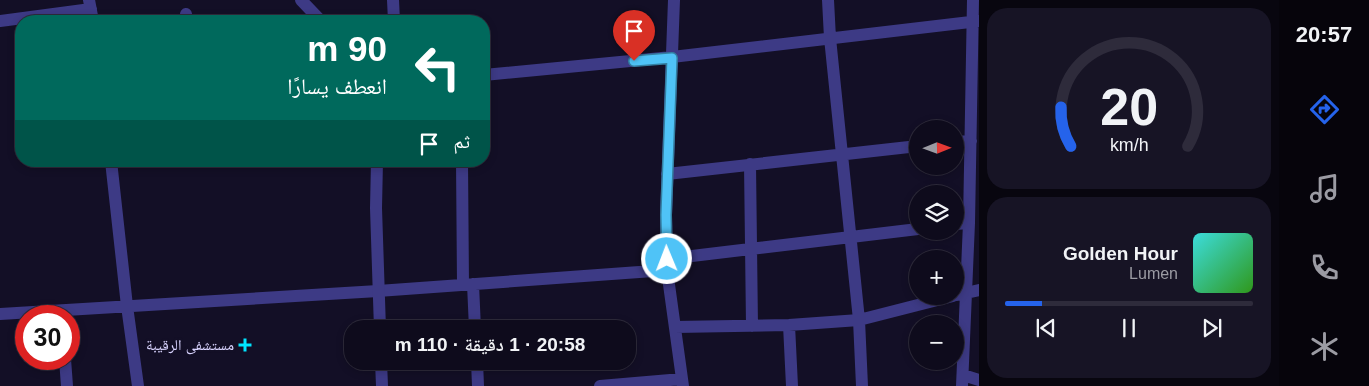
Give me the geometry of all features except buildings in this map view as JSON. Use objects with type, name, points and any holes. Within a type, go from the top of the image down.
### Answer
[{"type":"street","points":[[301,0],[315,15]]},
{"type":"street","points":[[393,0],[394,15]]},
{"type":"street","points":[[600,386],[683,382],[667,265],[667,174],[674,0]]},
{"type":"street","points":[[828,0],[830,38],[859,320],[862,386]]},
{"type":"street","points":[[964,255],[969,222],[976,22],[974,0]]},
{"type":"street","points":[[50,15],[91,10]]},
{"type":"street","points":[[0,21],[15,19]]},
{"type":"street","points":[[490,74],[672,58],[976,22]]},
{"type":"street","points":[[964,141],[971,141]]},
{"type":"street","points":[[667,174],[909,147]]},
{"type":"street","points":[[750,164],[752,326]]},
{"type":"street","points":[[112,167],[138,386]]},
{"type":"street","points":[[378,167],[376,208],[380,320]]},
{"type":"street","points":[[462,167],[468,284],[474,320]]},
{"type":"street","points":[[964,223],[969,222]]},
{"type":"street","points":[[80,311],[127,306],[468,284],[667,265],[751,250],[909,231]]},
{"type":"street","points":[[964,294],[979,290]]},
{"type":"street","points":[[675,327],[789,325],[859,320],[918,305]]},
{"type":"street","points":[[959,305],[963,380],[979,380]]},
{"type":"street","points":[[0,314],[15,314]]},
{"type":"street","points":[[789,325],[792,386]]},
{"type":"street","points":[[66,370],[67,386]]},
{"type":"street","points":[[381,370],[382,386]]},
{"type":"street","points":[[477,370],[478,386]]},
{"type":"place","name":"مستشفى الرقيبة","points":[[245,345]]},
{"type":"route","points":[[634,61],[672,58],[666,215],[667,259]]}]
